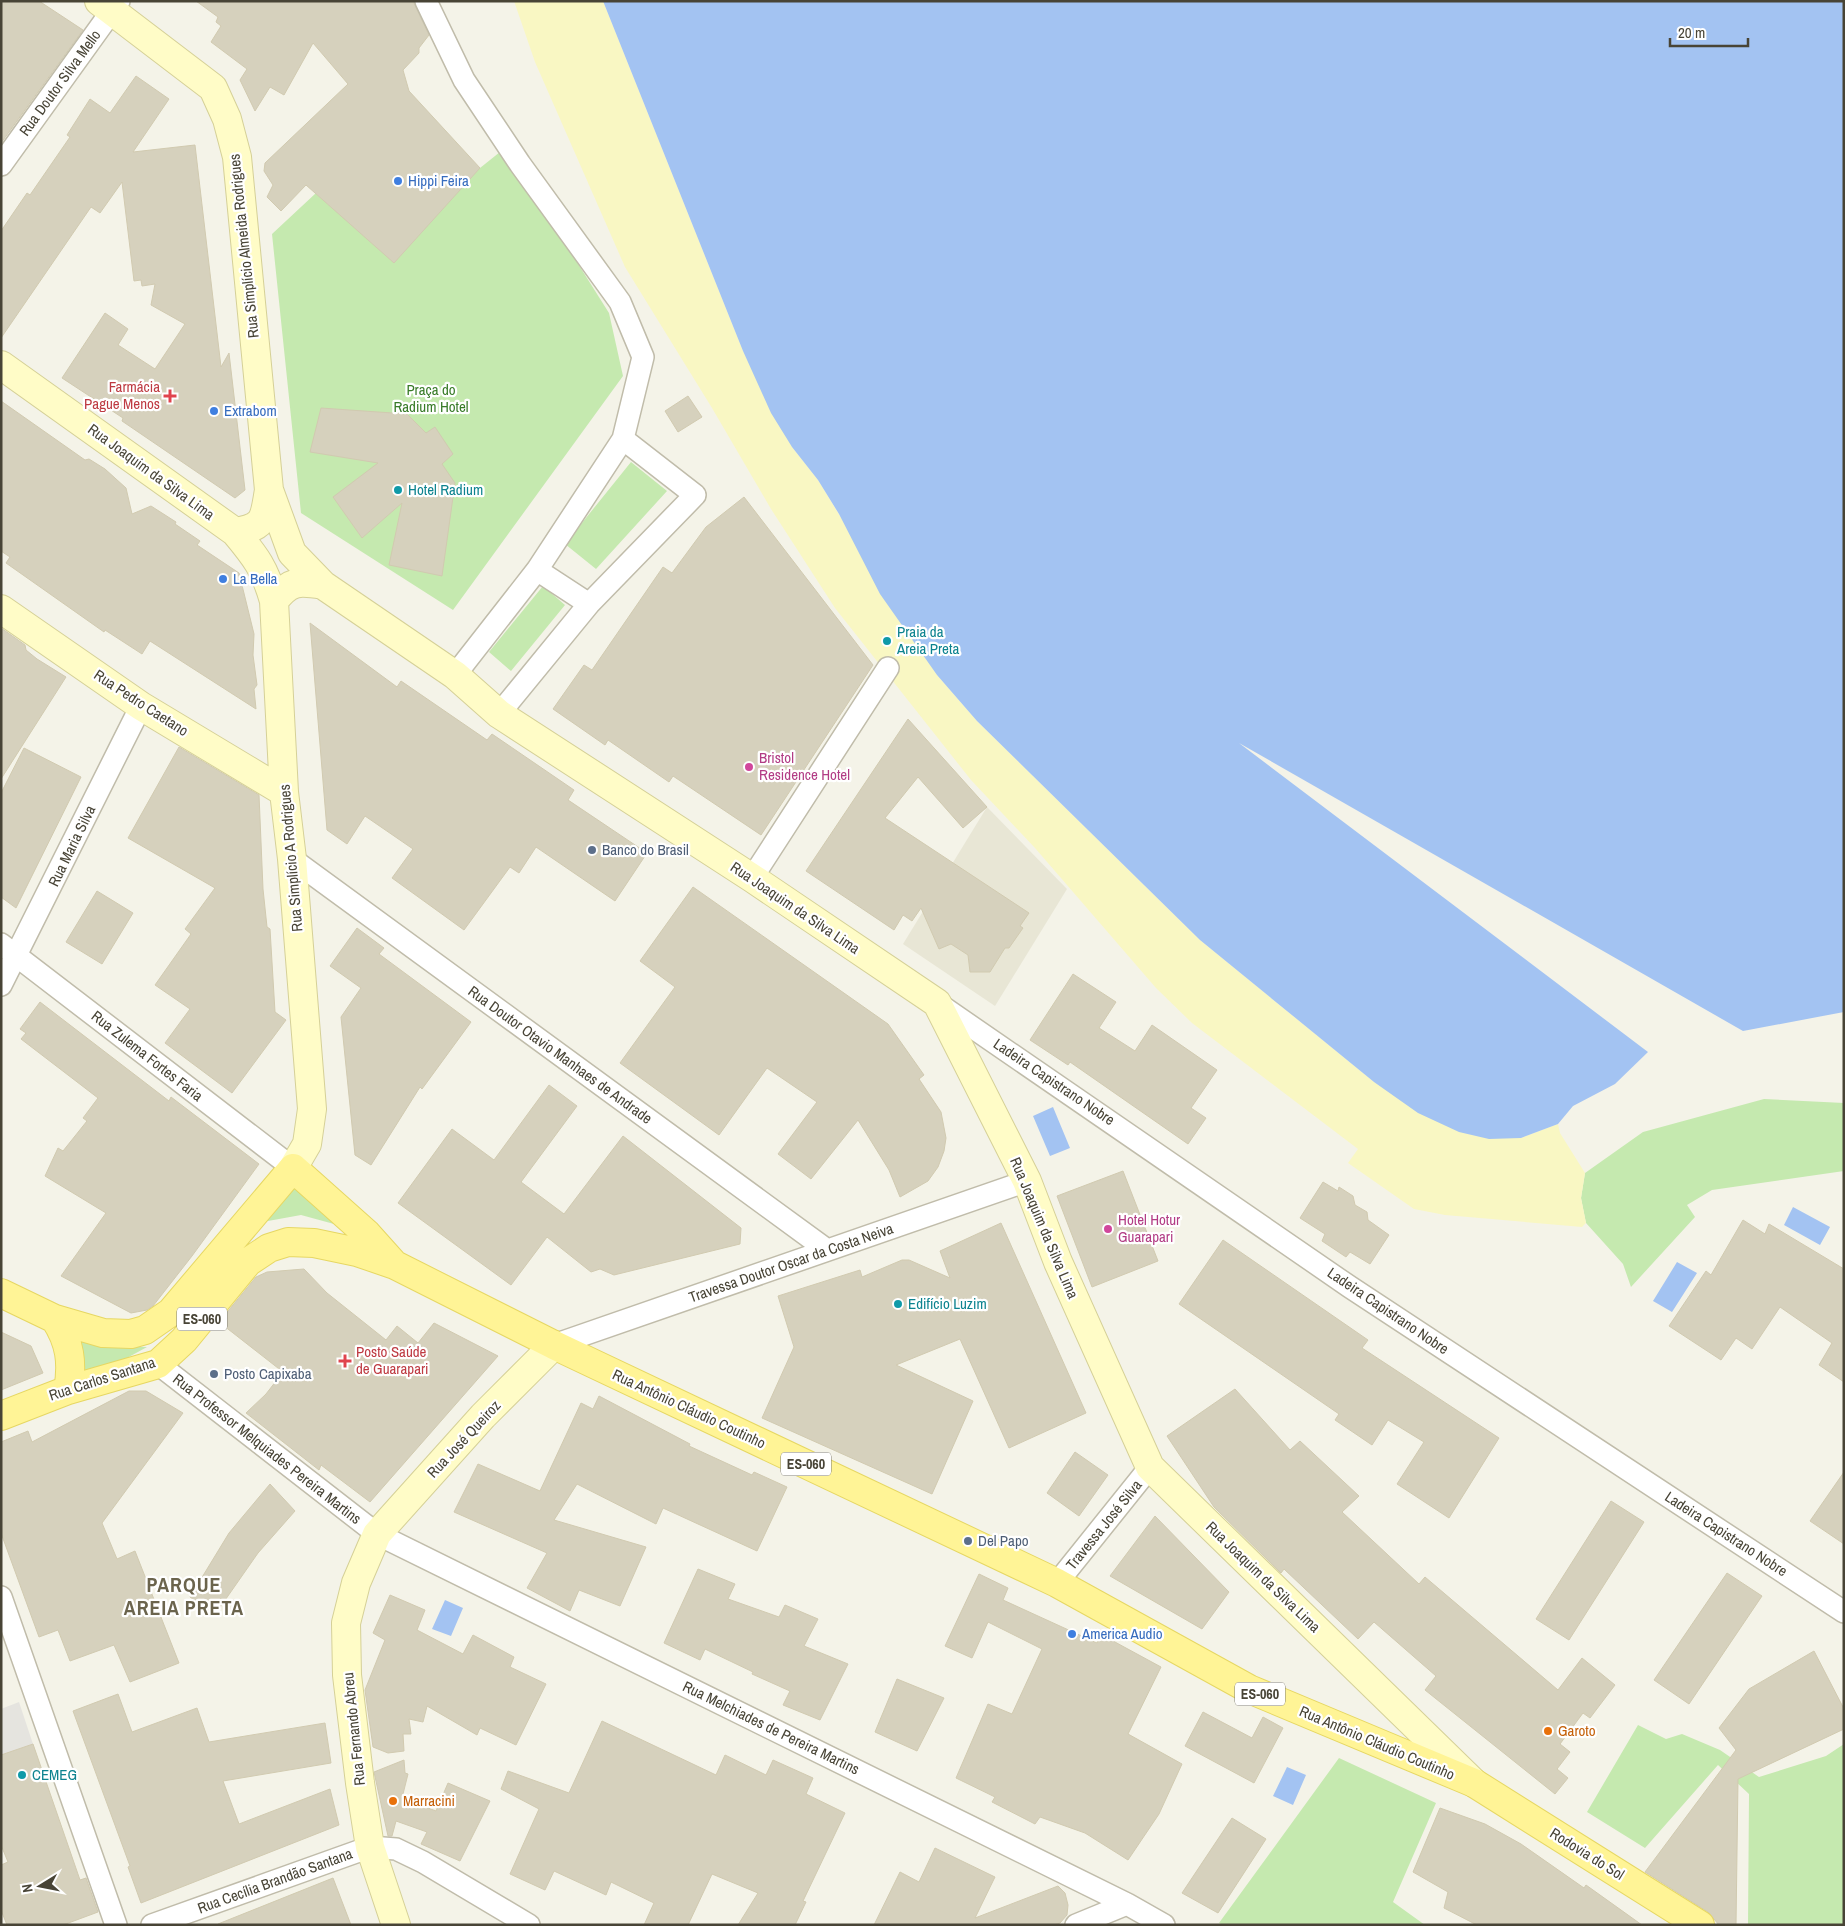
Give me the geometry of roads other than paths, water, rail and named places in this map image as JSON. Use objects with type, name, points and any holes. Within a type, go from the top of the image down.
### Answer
[{"type":"main road","name":"Rua Carlos Santana","points":[[293,1168],[367,1234],[395,1265]]},
{"type":"main road","name":"ES-060","points":[[1,1293],[55,1319],[103,1333],[119,1334],[145,1330],[161,1321],[171,1312],[293,1168]]},
{"type":"main road","name":"Rua Carlos Santana","points":[[1,1416],[68,1390],[158,1364],[184,1340],[248,1262],[269,1248],[288,1242],[314,1242],[357,1252],[395,1265],[554,1346]]},
{"type":"main road","points":[[55,1319],[63,1330],[71,1358],[68,1390]]},
{"type":"main road","name":"Rua Antônio Cláudio Coutinho","points":[[554,1346],[1057,1583],[1249,1689],[1474,1783]]},
{"type":"main road","name":"Rodovia do Sol","points":[[1474,1783],[1700,1925]]},
{"type":"street","points":[[426,1],[464,80],[520,164],[620,302],[643,357],[623,439],[537,570],[455,675]]},
{"type":"street","name":"Rua Doutor Silva Mello","points":[[1,165],[110,4]]},
{"type":"street","name":"Rua Simplício Almeida Rodrigues","points":[[110,4],[213,88],[226,119],[237,156],[269,490]]},
{"type":"street","name":"Rua Joaquim da Silva Lima","points":[[1,365],[235,532],[258,559],[268,579],[274,601]]},
{"type":"street","points":[[499,714],[589,604],[695,495],[623,439]]},
{"type":"street","points":[[235,532],[253,529],[263,519],[269,490]]},
{"type":"street","name":"Rua Joaquim da Silva Lima","points":[[269,490],[292,554],[323,585],[455,675],[499,714],[752,878],[936,1003],[1027,1181],[1058,1262],[1150,1467],[1474,1783]]},
{"type":"street","points":[[537,570],[589,604]]},
{"type":"street","points":[[274,601],[284,588],[301,581],[323,585]]},
{"type":"street","name":"Rua Simplício A Rodrigues","points":[[274,601],[284,792],[292,859],[312,1108],[308,1144],[293,1168]]},
{"type":"street","name":"Rua Pedro Caetano","points":[[1,609],[141,706],[284,792]]},
{"type":"street","points":[[752,878],[888,668]]},
{"type":"street","name":"Rua Maria Silva","points":[[1,985],[9,950],[141,706]]},
{"type":"street","name":"Rua Doutor Otavio Manhaes de Andrade","points":[[292,859],[827,1250]]},
{"type":"street","name":"Rua Zulema Fortes Faria","points":[[9,950],[293,1168]]},
{"type":"street","name":"Ladeira Capistrano Nobre","points":[[936,1003],[1350,1287],[1844,1612]]},
{"type":"street","name":"Travessa Doutor Oscar da Costa Neiva","points":[[554,1346],[1027,1181]]},
{"type":"street","name":"Rua José Queiroz","points":[[377,1534],[484,1416],[554,1346]]},
{"type":"street","name":"Rua Professor Melquiades Pereira Martins","points":[[158,1364],[377,1534]]},
{"type":"street","name":"Travessa José Silva","points":[[1057,1583],[1150,1467]]},
{"type":"street","name":"Rua Fernando Abreu","points":[[377,1534],[356,1583],[346,1624],[348,1676],[360,1783],[370,1847],[396,1925]]},
{"type":"street","name":"Rua Melchiades de Pereira Martins","points":[[377,1534],[1127,1904],[1164,1925]]},
{"type":"street","points":[[1,1597],[116,1925]]},
{"type":"street","points":[[370,1847],[396,1850],[423,1862],[529,1925]]},
{"type":"street","name":"Rua Cecília Brandão Santana","points":[[152,1925],[370,1847]]},
{"type":"street","points":[[1076,1925],[1127,1904]]},
{"type":"water","points":[[603,1],[1844,1],[1844,1012],[1743,1031],[1239,743],[1648,1052],[1615,1084],[1573,1106],[1558,1124],[1521,1138],[1489,1139],[1459,1132],[1418,1113],[1374,1082],[1200,940],[977,721],[937,675],[880,594],[839,514],[818,480],[792,447],[771,413],[743,351]]},
{"type":"water","points":[[1053,1107],[1070,1148],[1050,1156],[1033,1116]]},
{"type":"water","points":[[1793,1207],[1830,1227],[1820,1245],[1784,1225]]},
{"type":"water","points":[[1677,1262],[1697,1273],[1672,1312],[1653,1301]]},
{"type":"water","points":[[445,1600],[463,1608],[451,1636],[432,1629]]},
{"type":"water","points":[[1287,1767],[1306,1775],[1293,1805],[1273,1796]]},
{"type":"place","name":"Hippi Feira","points":[[398,181]]},
{"type":"place","name":"Farmácia Pague Menos","points":[[170,396]]},
{"type":"place","name":"Extrabom","points":[[214,411]]},
{"type":"place","name":"Hotel Radium","points":[[398,490]]},
{"type":"place","name":"La Bella","points":[[223,579]]},
{"type":"place","name":"Praia da Areia Preta","points":[[887,641]]},
{"type":"place","name":"Bristol Residence Hotel","points":[[749,767]]},
{"type":"place","name":"Banco do Brasil","points":[[592,850]]},
{"type":"place","name":"Hotel Hotur Guarapari","points":[[1108,1229]]},
{"type":"place","name":"Edifício Luzim","points":[[898,1304]]},
{"type":"place","name":"Posto Saúde de Guarapari","points":[[345,1361]]},
{"type":"place","name":"Posto Capixaba","points":[[214,1374]]},
{"type":"place","name":"Del Papo","points":[[968,1541]]},
{"type":"place","name":"America Audio","points":[[1072,1634]]},
{"type":"place","name":"Garoto","points":[[1548,1731]]},
{"type":"place","name":"CEMEG","points":[[22,1775]]},
{"type":"place","name":"Marracini","points":[[393,1801]]},
{"type":"district","name":"PARQUE AREIA PRETA","points":[[184,1596]]},
{"type":"park label","name":"Praça do Radium Hotel","points":[[431,398]]}]
